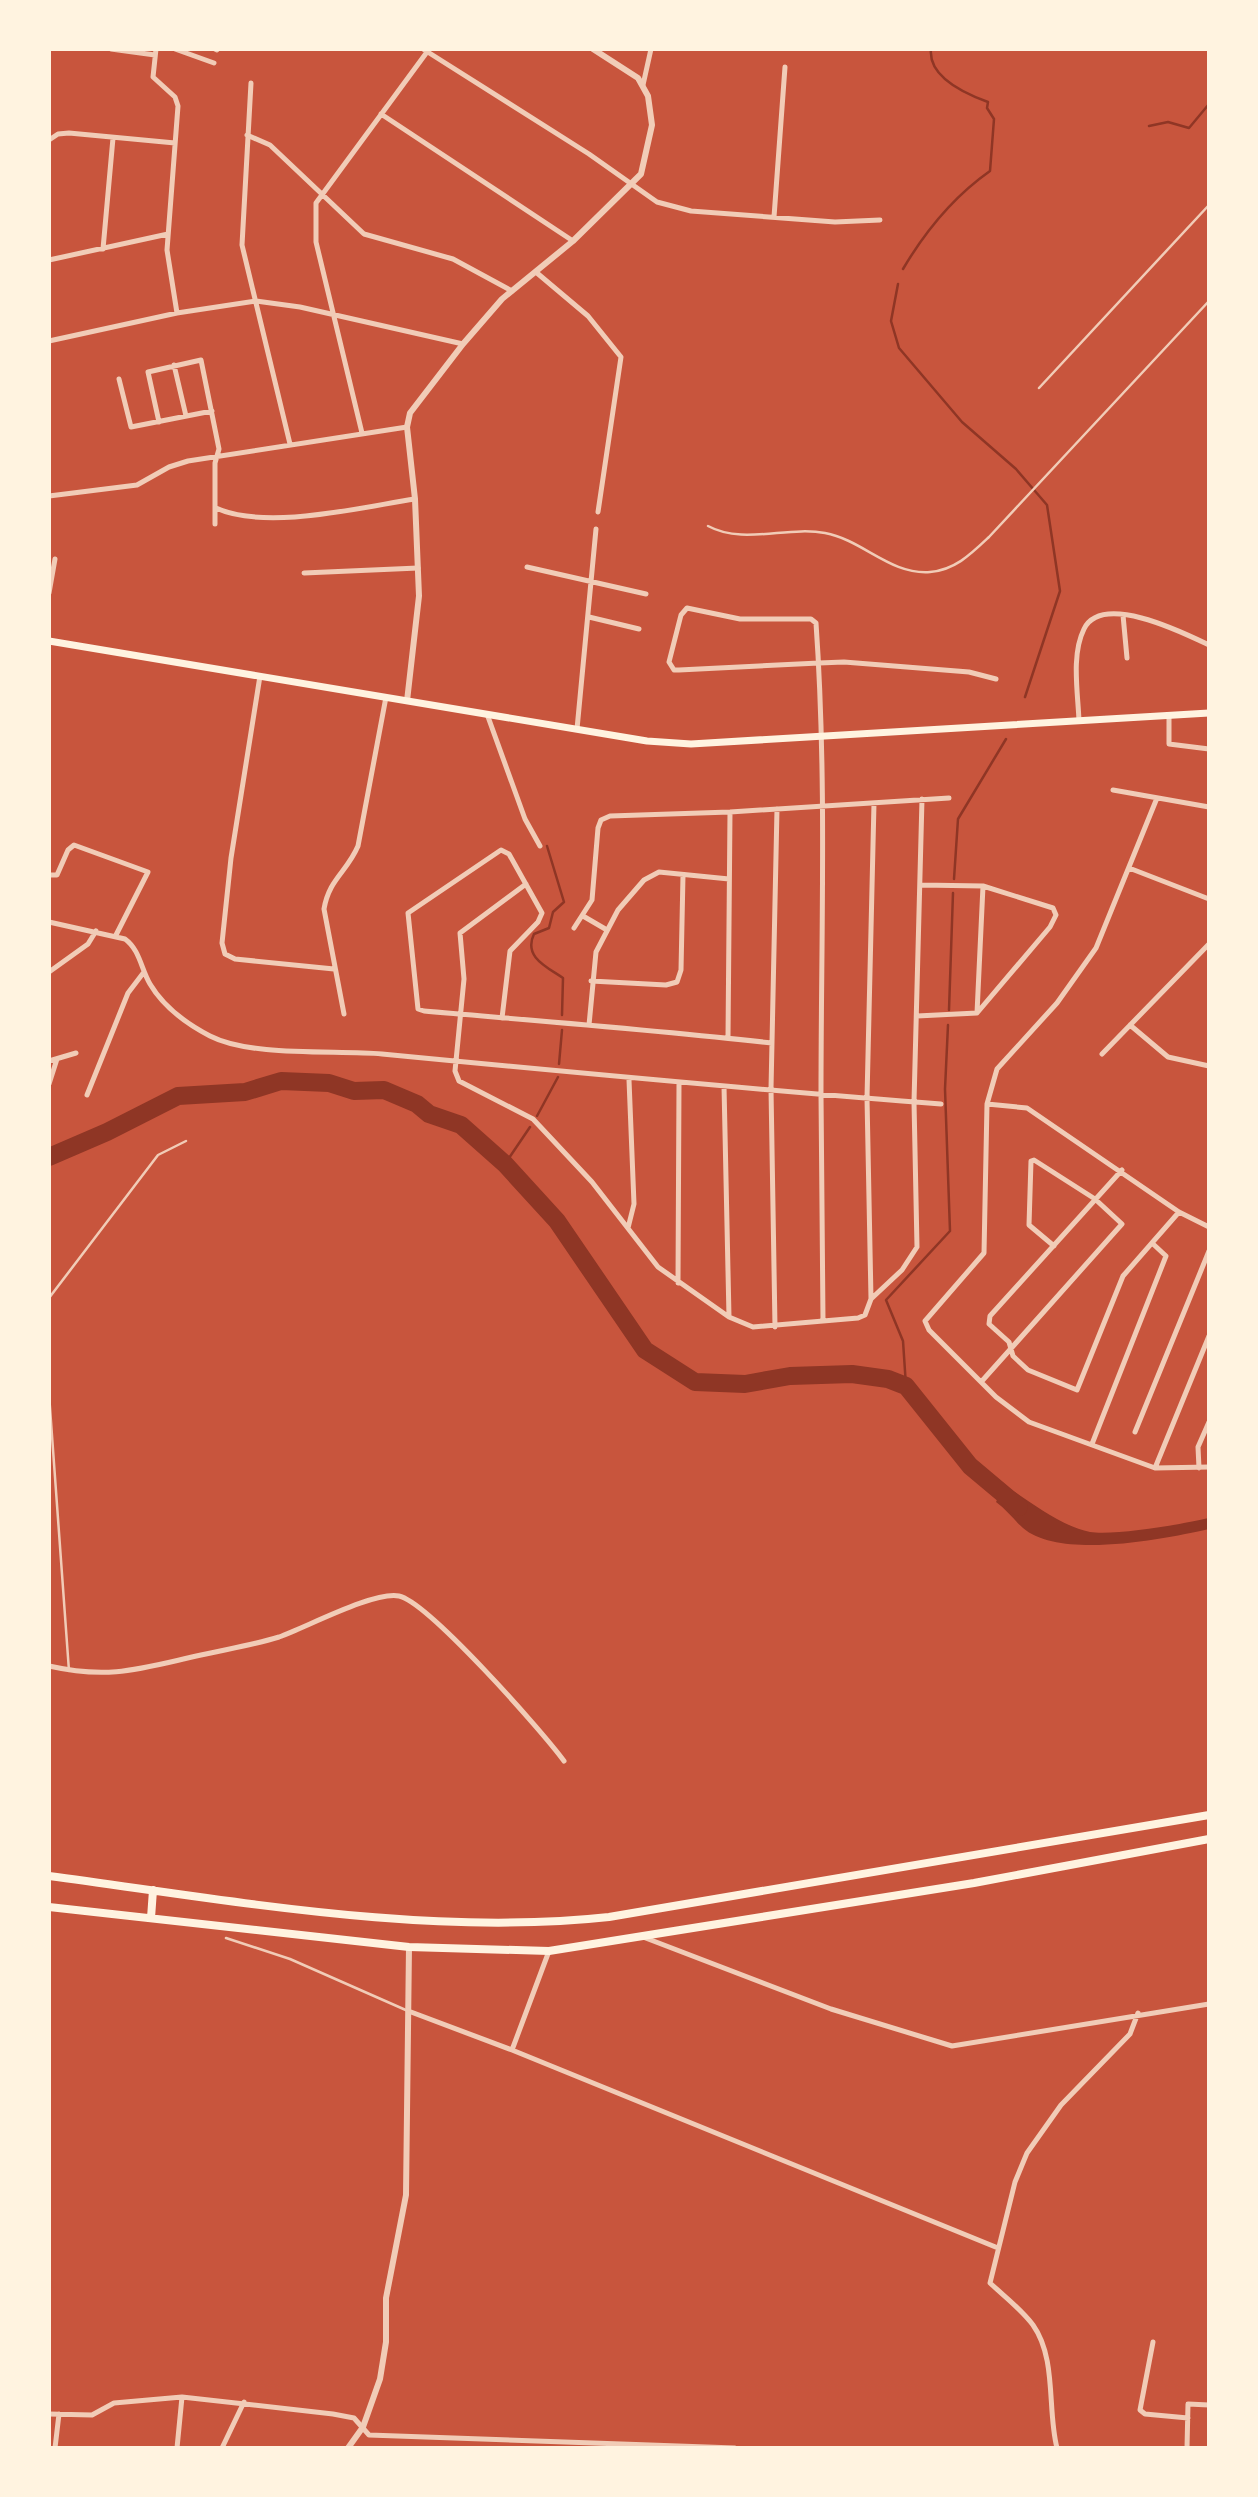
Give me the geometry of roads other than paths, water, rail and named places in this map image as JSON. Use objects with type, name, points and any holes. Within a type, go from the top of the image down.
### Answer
[{"type":"main road","points":[[49,641],[577,729],[691,744],[1209,713]]},
{"type":"main road","points":[[49,1876],[407,1920],[546,1924],[609,1917],[1209,1815]]},
{"type":"main road","points":[[49,1907],[410,1947],[550,1951],[974,1883],[1209,1839]]},
{"type":"main road","points":[[151,1918],[153,1890]]},
{"type":"street","points":[[111,49],[155,52],[156,83],[177,101],[168,234],[169,267],[177,313]]},
{"type":"street","points":[[175,49],[214,63]]},
{"type":"street","points":[[407,701],[417,621],[418,568],[415,499],[407,427],[410,413],[463,344],[512,291],[537,273],[632,185],[641,174],[651,142],[652,110],[643,85],[630,71],[593,49]]},
{"type":"street","points":[[643,85],[651,49]]},
{"type":"street","points":[[362,433],[314,229],[316,203],[425,51],[657,202],[673,208],[835,222],[880,220]]},
{"type":"street","points":[[774,216],[785,67]]},
{"type":"street","points":[[251,83],[242,232],[290,444]]},
{"type":"street","points":[[381,114],[573,241]]},
{"type":"street","points":[[49,140],[58,134],[69,133],[175,143]]},
{"type":"street","points":[[247,135],[270,145],[372,238],[453,259],[512,291]]},
{"type":"street","points":[[103,248],[113,138]]},
{"type":"street","points":[[49,260],[168,234]]},
{"type":"street","points":[[537,273],[588,316],[621,358],[598,512]]},
{"type":"street","points":[[49,341],[177,313],[256,301],[282,303],[463,344]]},
{"type":"street","points":[[159,422],[147,374],[174,365],[202,361],[219,449],[216,456],[215,523]]},
{"type":"street","points":[[174,365],[186,416]]},
{"type":"street","points":[[119,379],[131,427],[212,411]]},
{"type":"street","points":[[49,496],[137,485],[178,463],[407,427]]},
{"type":"street","points":[[216,508],[266,517],[291,517],[415,499]]},
{"type":"street","points":[[577,729],[596,529]]},
{"type":"street","points":[[49,593],[55,559]]},
{"type":"street","points":[[527,567],[646,594]]},
{"type":"street","points":[[304,573],[418,568]]},
{"type":"street","points":[[823,1321],[821,1094],[825,806],[822,736],[818,663],[816,623],[810,619],[740,619],[684,609],[669,665],[679,670],[818,663],[969,672],[996,679]]},
{"type":"street","points":[[1079,721],[1078,660],[1083,631],[1089,621],[1103,614],[1123,615],[1173,628],[1209,645]]},
{"type":"street","points":[[1123,615],[1127,658]]},
{"type":"street","points":[[589,617],[639,629]]},
{"type":"street","points":[[260,676],[231,858],[222,943],[225,954],[235,959],[270,965],[334,969]]},
{"type":"street","points":[[344,1014],[324,909],[326,892],[353,859],[358,846],[386,697]]},
{"type":"street","points":[[487,714],[525,819],[540,846]]},
{"type":"street","points":[[1169,716],[1169,744],[1209,749]]},
{"type":"street","points":[[1113,790],[1209,807]]},
{"type":"street","points":[[574,928],[592,900],[601,820],[610,816],[730,812],[949,798]]},
{"type":"street","points":[[1157,798],[1096,948],[1057,1003],[997,1069],[986,1104],[984,1253],[925,1321],[929,1330],[1004,1404],[1029,1422],[1155,1468],[1209,1467]]},
{"type":"street","points":[[527,884],[460,933],[464,972],[456,1076],[462,1084],[533,1119],[628,1228],[658,1267],[729,1317],[753,1327],[858,1318],[864,1315],[872,1299],[902,1270],[917,1247],[914,1102],[922,799]]},
{"type":"street","points":[[872,1299],[867,1098],[874,803]]},
{"type":"street","points":[[775,1327],[771,1089],[777,809]]},
{"type":"street","points":[[729,1038],[730,812]]},
{"type":"street","points":[[49,875],[57,875],[69,848],[74,845],[148,872],[116,935]]},
{"type":"street","points":[[502,1018],[510,951],[541,916],[540,906],[507,852],[499,850],[411,910],[407,920],[415,959],[415,1003],[418,1009],[502,1018],[772,1042]]},
{"type":"street","points":[[1129,868],[1209,899]]},
{"type":"street","points":[[589,1025],[591,981],[596,952],[622,905],[652,873],[729,879]]},
{"type":"street","points":[[591,981],[666,985],[677,982],[681,971],[683,874]]},
{"type":"street","points":[[917,1016],[977,1013],[1050,927],[1056,915],[1053,908],[983,886],[921,886]]},
{"type":"street","points":[[977,1013],[983,886]]},
{"type":"street","points":[[583,916],[607,930]]},
{"type":"street","points":[[49,922],[116,935],[133,946],[154,990],[175,1012],[209,1035],[234,1045],[941,1104]]},
{"type":"street","points":[[49,972],[89,944],[96,931]]},
{"type":"street","points":[[1102,1054],[1209,944]]},
{"type":"street","points":[[87,1095],[128,993],[144,972]]},
{"type":"street","points":[[1130,1025],[1168,1057],[1209,1066]]},
{"type":"street","points":[[49,1060],[76,1053]]},
{"type":"street","points":[[49,1084],[57,1059]]},
{"type":"street","points":[[628,1228],[634,1204],[629,1080]]},
{"type":"street","points":[[678,1283],[679,1084]]},
{"type":"street","points":[[724,1086],[729,1317]]},
{"type":"street","points":[[986,1104],[1027,1108],[1122,1170],[1180,1212],[1209,1227]]},
{"type":"street","points":[[982,1381],[1121,1226],[1121,1221],[1095,1199],[1038,1161],[1031,1161],[1029,1225],[1054,1246]]},
{"type":"street","points":[[1122,1170],[990,1316],[989,1324],[1009,1342],[1013,1356],[1028,1370],[1074,1391],[1122,1276],[1180,1212]]},
{"type":"street","points":[[1092,1444],[1166,1256],[1152,1243]]},
{"type":"street","points":[[1135,1432],[1209,1251]]},
{"type":"street","points":[[1155,1468],[1209,1336]]},
{"type":"street","points":[[1199,1468],[1198,1447],[1209,1422]]},
{"type":"street","points":[[49,1666],[69,1671],[114,1674],[149,1668],[279,1637],[379,1597],[402,1597],[412,1601],[472,1658],[536,1725],[565,1761]]},
{"type":"street","points":[[643,1937],[831,2009],[952,2046],[1209,2004]]},
{"type":"street","points":[[348,2448],[362,2427],[380,2379],[386,2342],[386,2298],[406,2195],[410,1947]]},
{"type":"street","points":[[512,2050],[550,1951]]},
{"type":"street","points":[[411,2012],[512,2050],[998,2248]]},
{"type":"street","points":[[1057,2448],[1049,2378],[1038,2335],[1026,2316],[990,2283],[1017,2176],[1035,2140],[1069,2096],[1130,2034],[1138,2014]]},
{"type":"street","points":[[1153,2342],[1140,2410],[1145,2414],[1188,2418]]},
{"type":"street","points":[[49,2414],[92,2415],[114,2403],[181,2397],[244,2402],[354,2418],[369,2435],[735,2448]]},
{"type":"street","points":[[177,2448],[181,2397]]},
{"type":"street","points":[[222,2448],[244,2402]]},
{"type":"street","points":[[1187,2448],[1188,2404],[1209,2405]]},
{"type":"street","points":[[55,2448],[59,2414]]},
{"type":"lane","points":[[1039,388],[1209,205]]},
{"type":"lane","points":[[708,526],[737,534],[797,530],[827,533],[854,542],[893,566],[907,571],[932,572],[958,564],[1027,496],[1209,301]]},
{"type":"lane","points":[[49,1298],[118,1203],[158,1155],[186,1141]]},
{"type":"lane","points":[[49,1394],[69,1671]]},
{"type":"lane","points":[[226,1938],[290,1959],[411,2012]]},
{"type":"waterway","points":[[903,269],[941,215],[990,171],[994,119],[987,108],[988,102],[960,89],[942,76],[932,59],[931,49]]},
{"type":"waterway","points":[[1149,126],[1168,122],[1189,128],[1209,104]]},
{"type":"waterway","points":[[898,284],[891,321],[899,348],[962,422],[1016,469],[1047,505],[1060,591],[1025,697]]},
{"type":"waterway","points":[[954,879],[958,819],[1006,739]]},
{"type":"waterway","points":[[547,846],[564,902],[553,912],[549,928],[534,934],[531,942],[538,960],[563,978],[562,1015]]},
{"type":"waterway","points":[[949,1010],[953,893]]},
{"type":"waterway","points":[[906,1386],[903,1341],[886,1300],[950,1231],[945,1089],[948,1025]]},
{"type":"waterway","points":[[559,1064],[562,1030]]},
{"type":"waterway","points":[[537,1116],[558,1077]]},
{"type":"waterway","points":[[49,1157],[107,1132],[178,1096],[245,1092],[281,1081],[329,1083],[354,1091],[384,1090],[417,1104],[429,1114],[461,1125],[505,1164],[557,1221],[645,1350],[695,1382],[745,1384],[790,1376],[852,1374],[888,1379],[906,1386],[970,1466],[1019,1507]]},
{"type":"waterway","points":[[505,1164],[530,1127]]}]
